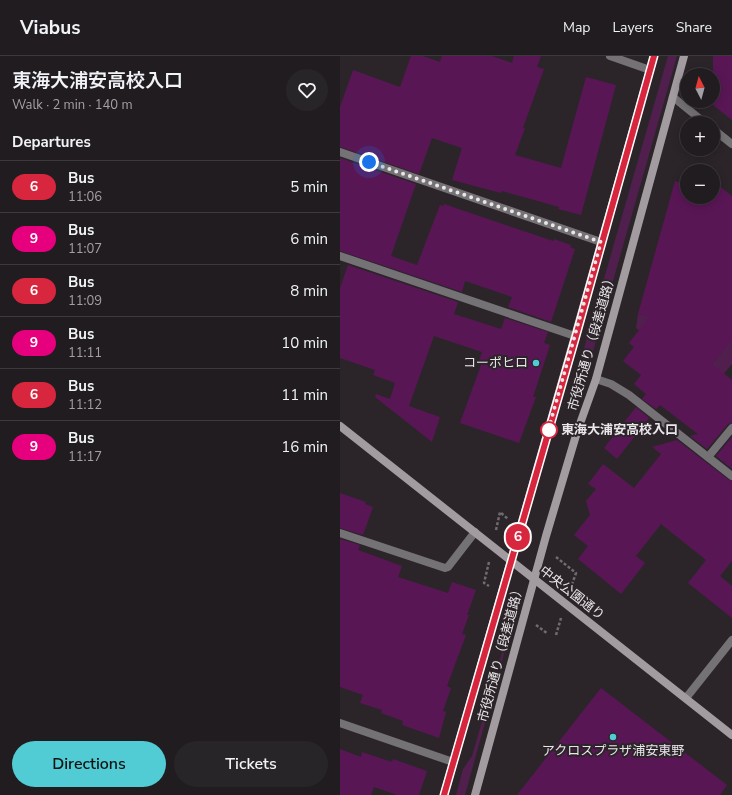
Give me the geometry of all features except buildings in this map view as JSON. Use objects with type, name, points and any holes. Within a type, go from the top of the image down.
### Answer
[{"type":"street","points":[[610,56],[650,70]]},
{"type":"street","name":"市役所通り（段差道路）","points":[[444,795],[576,336],[654,56]]},
{"type":"street","name":"市役所通り（段差道路）","points":[[475,795],[534,579],[577,432],[596,379],[684,56]]},
{"type":"street","points":[[673,97],[696,116]]},
{"type":"street","points":[[720,135],[732,144]]},
{"type":"street","points":[[340,152],[601,242]]},
{"type":"street","points":[[340,256],[576,336]]},
{"type":"street","points":[[596,379],[611,384],[629,395],[732,476]]},
{"type":"street","name":"中央公園通り","points":[[340,426],[732,735]]},
{"type":"street","points":[[708,457],[732,428]]},
{"type":"street","points":[[340,533],[445,568],[448,567],[475,532]]},
{"type":"street","points":[[686,698],[732,640]]},
{"type":"street","points":[[340,723],[453,762]]},
{"type":"shaded area","points":[[668,56],[677,56],[588,369],[576,391],[572,390]]},
{"type":"shaded area","points":[[638,314],[652,317],[712,364],[732,339],[732,364],[712,388],[636,328]]},
{"type":"shaded area","points":[[508,632],[510,632],[465,795],[456,795],[463,769],[472,756]]},
{"type":"bus line","name":"6","points":[[444,795],[576,336],[654,56]]},
{"type":"place","name":"コーポヒロ","points":[[536,363]]},
{"type":"place","name":"東海大浦安高校入口","points":[[549,430]]},
{"type":"place","name":"アクロスプラザ浦安東野","points":[[613,737]]},
{"type":"route","points":[[369,162],[601,242],[576,336],[548,431],[549,430]]}]
